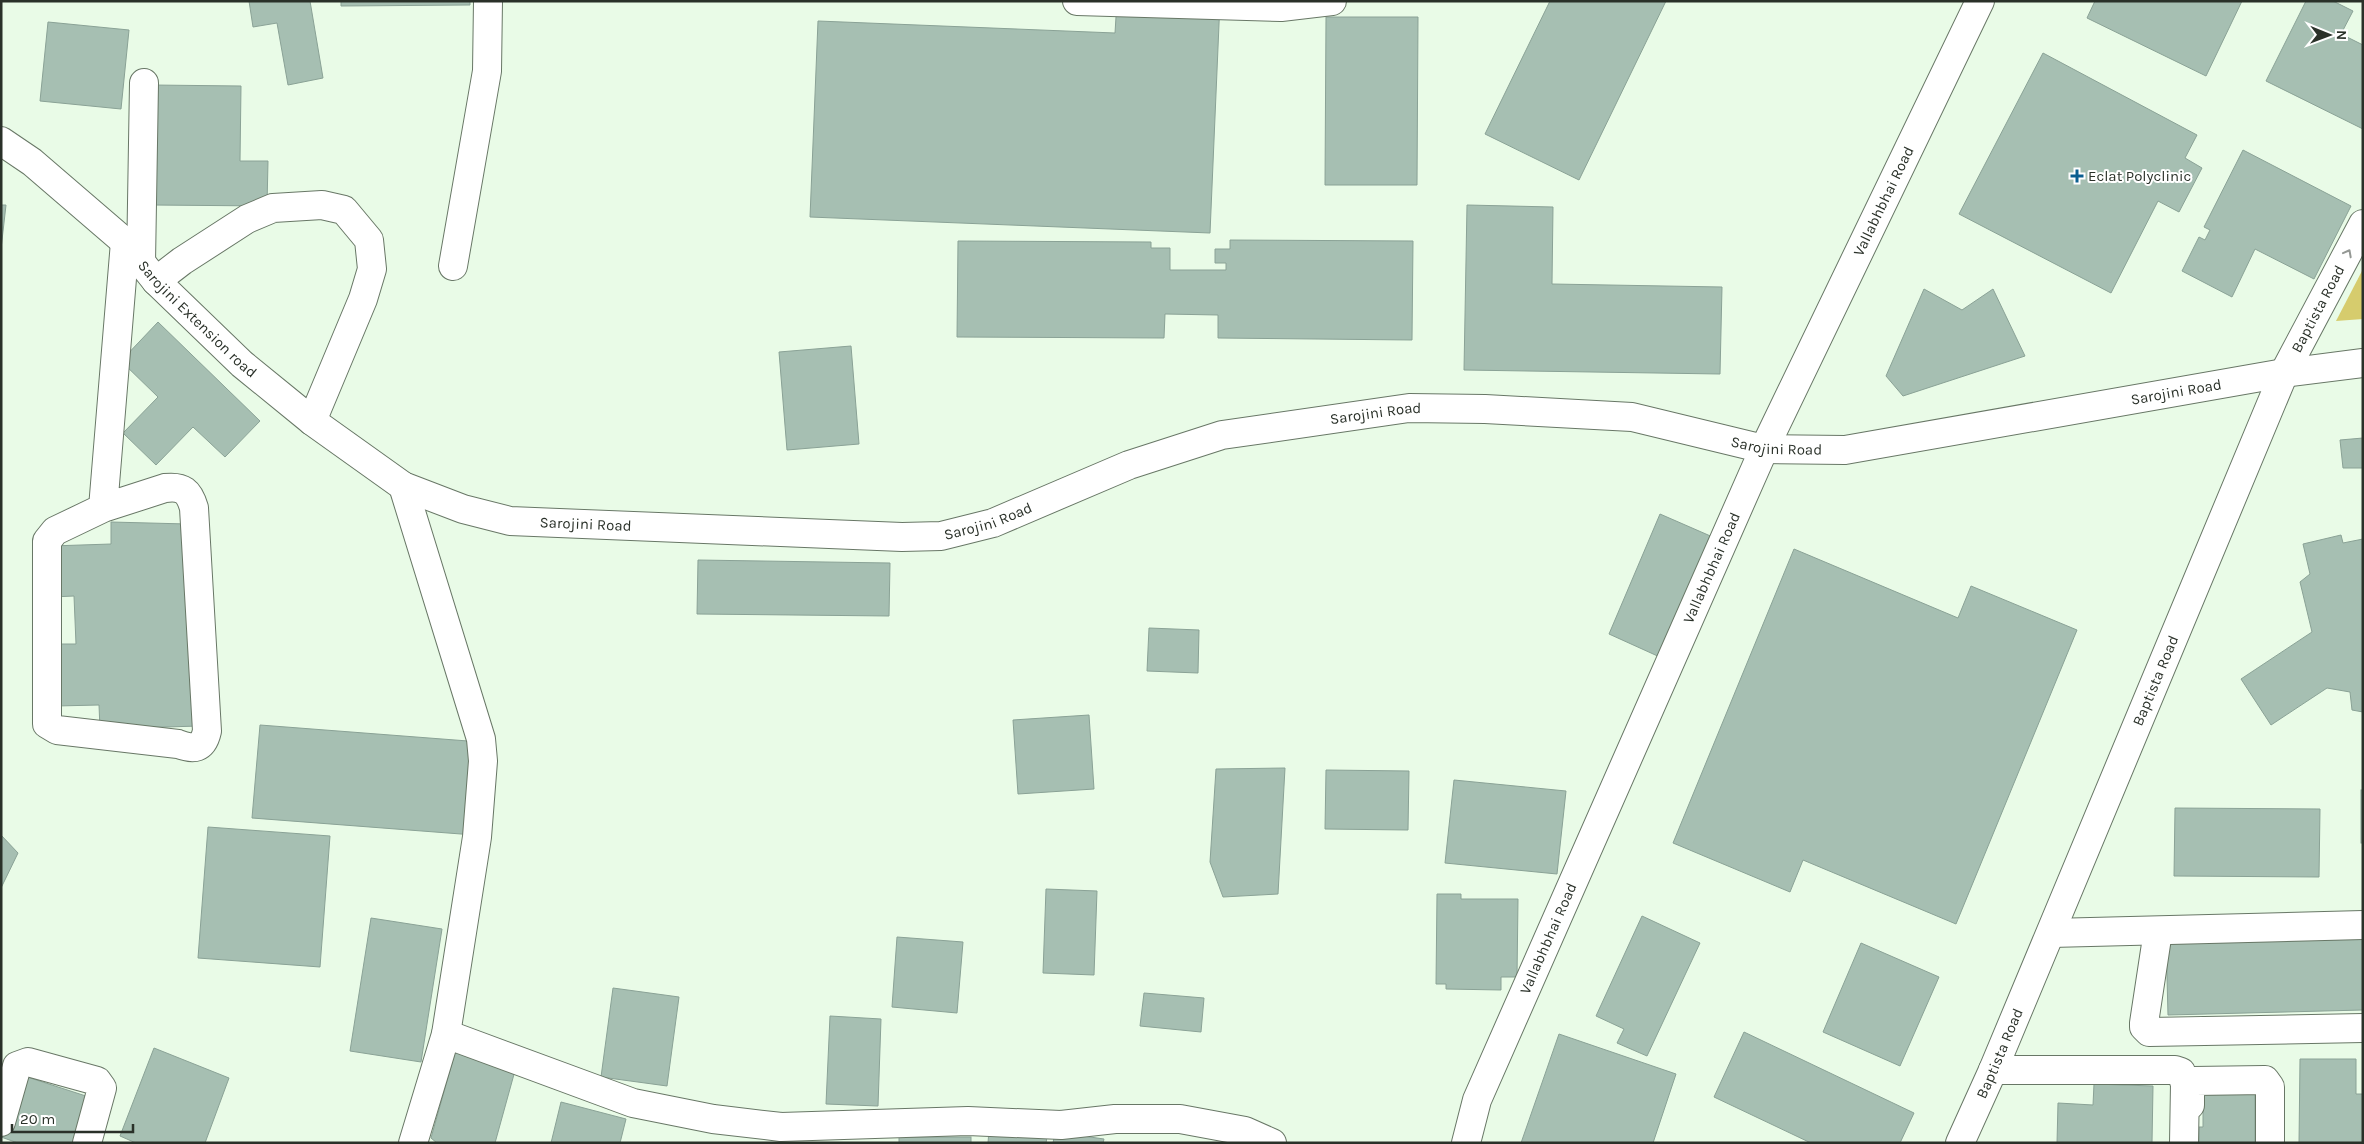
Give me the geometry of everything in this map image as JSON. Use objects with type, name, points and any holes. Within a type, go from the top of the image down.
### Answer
[{"type":"street","points":[[452,266],[487,72],[488,1]]},
{"type":"street","points":[[1077,1],[1281,7],[1332,1]]},
{"type":"street","name":"Vallabhbhai Road","points":[[1466,1143],[1476,1100],[1764,449],[1980,1]]},
{"type":"street","points":[[144,83],[148,272],[182,261],[247,219],[273,208],[322,205],[344,210],[369,240],[372,269],[363,299],[312,421]]},
{"type":"street","name":"Sarojini Extension road","points":[[1,141],[32,162],[125,242],[148,272],[242,364],[312,421],[403,486]]},
{"type":"street","name":"Baptista Road","points":[[1960,1143],[2051,933],[2284,373],[2363,224]]},
{"type":"street","points":[[103,508],[125,242]]},
{"type":"street","name":"Sarojini Road","points":[[403,486],[463,509],[510,521],[902,537],[941,536],[993,523],[1129,465],[1222,435],[1409,408],[1485,409],[1632,417],[1764,449],[1845,450],[2284,373],[2363,363]]},
{"type":"street","points":[[403,486],[482,747],[477,837],[446,1034],[414,1143]]},
{"type":"street","points":[[176,487],[186,490],[191,496],[194,508],[207,731],[204,741],[199,747],[190,748],[178,744],[57,730],[47,724],[47,541],[55,530],[103,508],[165,488],[176,487]]},
{"type":"street","points":[[2051,933],[2363,926]]},
{"type":"street","points":[[2158,931],[2144,1023],[2144,1027],[2149,1032],[2363,1028]]},
{"type":"street","points":[[446,1034],[633,1103],[714,1119],[781,1127],[968,1121],[1061,1126],[1115,1119],[1180,1119],[1245,1131],[1272,1143]]},
{"type":"street","points":[[1,1122],[17,1066],[28,1062],[97,1081],[102,1088],[87,1143]]},
{"type":"street","points":[[1993,1070],[2176,1070],[2181,1072],[2185,1084],[2184,1143]]},
{"type":"street","points":[[2191,1143],[2190,1085],[2193,1081],[2261,1080],[2268,1081],[2270,1087],[2270,1143]]},
{"type":"shaded area","points":[[2363,269],[2363,319],[2336,321]]},
{"type":"building","points":[[249,1],[310,1],[323,78],[288,85],[277,23],[253,27]]},
{"type":"building","points":[[341,1],[470,1],[470,5],[341,6]]},
{"type":"building","points":[[1117,1],[1220,1],[1210,233],[810,217],[818,21],[1115,33]]},
{"type":"building","points":[[1550,1],[1666,1],[1579,180],[1485,134]]},
{"type":"building","points":[[2095,1],[2242,1],[2206,76],[2087,18]]},
{"type":"building","points":[[2306,1],[2333,1],[2353,11],[2341,34],[2363,45],[2363,129],[2266,81]]},
{"type":"building","points":[[1326,17],[1418,17],[1417,185],[1325,185]]},
{"type":"building","points":[[48,22],[129,30],[121,109],[40,101]]},
{"type":"building","points":[[2043,53],[2197,135],[2185,158],[2202,168],[2179,212],[2158,201],[2111,293],[1959,214]]},
{"type":"building","points":[[153,85],[241,86],[240,161],[268,161],[267,206],[152,205]]},
{"type":"building","points":[[2243,150],[2351,206],[2314,279],[2255,249],[2232,297],[2182,271],[2199,237],[2205,240],[2210,230],[2204,227]]},
{"type":"building","points":[[1,205],[6,205],[1,249]]},
{"type":"building","points":[[1467,205],[1553,207],[1552,284],[1722,287],[1720,374],[1464,370]]},
{"type":"building","points":[[1230,240],[1413,241],[1412,340],[1218,338],[1218,315],[1165,314],[1164,338],[957,337],[958,241],[1151,242],[1151,248],[1170,248],[1170,270],[1226,270],[1226,263],[1215,263],[1215,249],[1230,249]]},
{"type":"building","points":[[1924,289],[1962,310],[1993,289],[2025,356],[1903,396],[1886,376]]},
{"type":"building","points":[[158,322],[260,421],[225,457],[193,427],[156,465],[123,433],[158,397],[121,361]]},
{"type":"building","points":[[851,346],[859,444],[787,450],[779,352]]},
{"type":"building","points":[[2363,438],[2363,468],[2343,468],[2340,440]]},
{"type":"building","points":[[1660,514],[1715,538],[1662,658],[1609,634]]},
{"type":"building","points":[[111,522],[187,524],[199,726],[100,729],[99,705],[56,706],[54,644],[76,644],[74,596],[52,597],[51,546],[111,544]]},
{"type":"building","points":[[2341,535],[2343,543],[2363,539],[2363,712],[2352,710],[2350,692],[2327,688],[2271,725],[2241,679],[2312,632],[2300,582],[2310,574],[2303,544]]},
{"type":"building","points":[[1794,549],[1958,618],[1971,586],[2077,630],[1956,924],[1803,860],[1790,892],[1673,843]]},
{"type":"building","points":[[698,560],[890,563],[889,616],[697,614]]},
{"type":"building","points":[[1149,628],[1199,630],[1198,673],[1147,671]]},
{"type":"building","points":[[1089,715],[1094,789],[1018,794],[1013,720]]},
{"type":"building","points":[[260,725],[481,742],[474,835],[252,818]]},
{"type":"building","points":[[1285,768],[1278,894],[1223,897],[1210,862],[1216,769]]},
{"type":"building","points":[[1326,770],[1409,771],[1408,830],[1325,829]]},
{"type":"building","points":[[1454,780],[1566,791],[1557,874],[1445,863]]},
{"type":"building","points":[[2361,790],[2363,790],[2363,843],[2361,843]]},
{"type":"building","points":[[2175,808],[2320,809],[2319,877],[2174,876]]},
{"type":"building","points":[[208,827],[330,836],[320,967],[198,958]]},
{"type":"building","points":[[1,835],[18,853],[1,888]]},
{"type":"building","points":[[1046,889],[1097,891],[1094,975],[1043,973]]},
{"type":"building","points":[[1437,894],[1461,894],[1461,899],[1518,899],[1517,977],[1501,977],[1501,990],[1446,989],[1446,984],[1436,984]]},
{"type":"building","points":[[1642,916],[1700,943],[1647,1056],[1617,1043],[1624,1029],[1596,1016]]},
{"type":"building","points":[[371,918],[442,929],[421,1062],[350,1051]]},
{"type":"building","points":[[2363,935],[2363,1010],[2168,1015],[2166,939]]},
{"type":"building","points":[[897,937],[963,942],[957,1013],[892,1007]]},
{"type":"building","points":[[1861,943],[1939,977],[1900,1066],[1823,1032]]},
{"type":"building","points":[[613,988],[679,997],[667,1086],[601,1077]]},
{"type":"building","points":[[1144,993],[1204,998],[1201,1032],[1140,1026]]},
{"type":"building","points":[[830,1016],[881,1019],[878,1106],[826,1104]]},
{"type":"building","points":[[1744,1032],[1914,1113],[1900,1143],[1811,1143],[1714,1097]]},
{"type":"building","points":[[1559,1034],[1676,1074],[1653,1143],[1521,1143]]},
{"type":"building","points":[[154,1048],[229,1078],[205,1143],[136,1143],[120,1136]]},
{"type":"building","points":[[456,1049],[516,1067],[495,1143],[437,1143],[431,1138]]},
{"type":"building","points":[[2300,1059],[2356,1059],[2356,1094],[2363,1094],[2363,1143],[2299,1143]]},
{"type":"building","points":[[18,1074],[92,1098],[78,1143],[18,1143],[1,1137],[1,1126]]},
{"type":"building","points":[[2094,1084],[2153,1086],[2152,1143],[2057,1143],[2058,1103],[2093,1105]]},
{"type":"building","points":[[2203,1087],[2255,1088],[2255,1143],[2199,1143],[2199,1127],[2203,1127]]},
{"type":"building","points":[[561,1102],[626,1119],[620,1143],[551,1143]]},
{"type":"building","points":[[989,1130],[1047,1137],[1046,1143],[988,1143]]},
{"type":"building","points":[[1055,1132],[1104,1139],[1103,1143],[1053,1143]]},
{"type":"building","points":[[899,1137],[971,1137],[971,1143],[899,1143]]},
{"type":"place","name":"Eclat Polyclinic","points":[[2077,176]]}]
